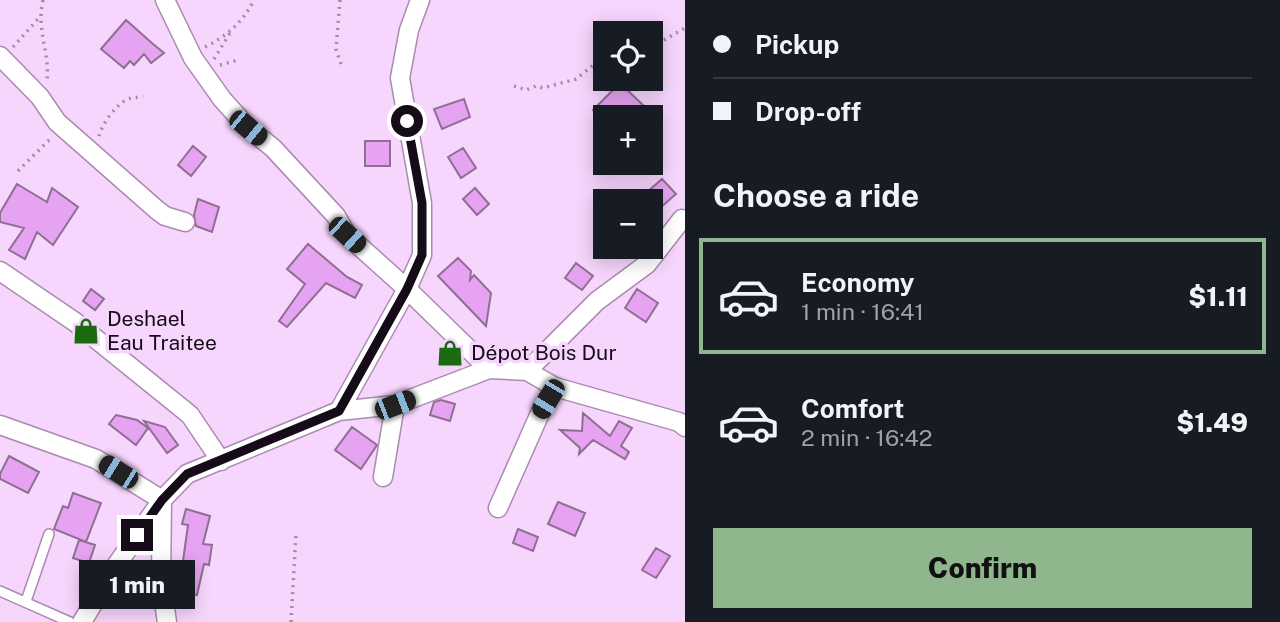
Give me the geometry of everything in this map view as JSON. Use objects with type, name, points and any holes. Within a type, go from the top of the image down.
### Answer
[{"type":"street","points":[[165,0],[190,54],[222,99],[248,128],[273,148],[336,216],[347,235],[489,369]]},
{"type":"street","points":[[339,411],[407,289],[422,255],[422,203],[400,78],[409,30],[420,0]]},
{"type":"street","points":[[1,57],[38,96],[57,122],[157,210],[165,216],[185,222]]},
{"type":"street","points":[[527,371],[597,301],[647,264],[682,219]]},
{"type":"street","points":[[0,271],[75,322],[181,407],[197,425],[221,461]]},
{"type":"street","points":[[82,622],[113,570],[162,500],[187,474],[339,411],[395,405],[489,369],[527,371],[555,387],[679,422],[685,427]]},
{"type":"street","points":[[498,508],[541,411],[555,387]]},
{"type":"street","points":[[383,477],[395,405]]},
{"type":"street","points":[[0,425],[96,458],[162,500]]},
{"type":"street","points":[[162,500],[161,581],[167,622]]},
{"type":"lane","points":[[26,601],[48,534]]},
{"type":"lane","points":[[0,591],[69,622]]},
{"type":"path","points":[[38,96],[46,87],[48,77],[39,17],[43,0]]},
{"type":"path","points":[[190,54],[232,30],[244,19],[254,0]]},
{"type":"path","points":[[340,0],[336,49],[342,67]]},
{"type":"path","points":[[1,57],[39,17]]},
{"type":"path","points":[[663,41],[685,28]]},
{"type":"path","points":[[232,30],[214,59],[214,65],[238,60]]},
{"type":"path","points":[[514,86],[526,90],[576,79],[593,65]]},
{"type":"path","points":[[94,155],[104,122],[129,98],[143,96]]},
{"type":"path","points":[[18,171],[48,141],[73,136]]},
{"type":"path","points":[[291,622],[296,534]]},
{"type":"building","points":[[126,20],[164,53],[151,63],[144,54],[134,65],[130,61],[124,68],[101,49]]},
{"type":"building","points":[[612,91],[628,91],[643,105],[598,105]]},
{"type":"building","points":[[464,99],[470,117],[442,129],[434,109]]},
{"type":"building","points":[[365,141],[390,141],[390,166],[365,166]]},
{"type":"building","points":[[193,146],[206,157],[191,176],[178,165]]},
{"type":"building","points":[[463,148],[476,168],[461,178],[448,157]]},
{"type":"building","points":[[662,179],[676,194],[663,205],[663,189],[651,189]]},
{"type":"building","points":[[17,184],[47,202],[52,188],[78,207],[53,245],[37,232],[25,259],[9,250],[24,228],[0,222],[0,213]]},
{"type":"building","points":[[475,188],[489,204],[477,215],[463,199]]},
{"type":"building","points":[[198,199],[219,207],[212,232],[196,226],[194,215]]},
{"type":"building","points":[[308,244],[347,277],[362,285],[355,298],[326,283],[287,327],[279,321],[305,284],[287,269]]},
{"type":"building","points":[[458,258],[471,271],[470,280],[474,275],[491,293],[486,326],[438,276]]},
{"type":"building","points":[[576,263],[593,276],[582,290],[565,278]]},
{"type":"building","points":[[91,289],[104,299],[95,310],[83,301]]},
{"type":"building","points":[[637,289],[658,303],[646,322],[625,308]]},
{"type":"building","points":[[441,400],[455,404],[450,421],[430,415],[434,402]]},
{"type":"building","points":[[583,413],[610,436],[619,421],[632,428],[621,446],[629,452],[625,459],[593,440],[579,454],[580,448],[560,430],[582,431]]},
{"type":"building","points":[[116,415],[137,420],[148,428],[136,445],[109,424]]},
{"type":"building","points":[[144,421],[165,427],[178,445],[167,453]]},
{"type":"building","points":[[352,427],[377,445],[361,469],[335,450]]},
{"type":"building","points":[[9,456],[39,472],[28,493],[0,479]]},
{"type":"building","points":[[73,493],[101,503],[86,542],[54,529],[63,506],[68,508]]},
{"type":"building","points":[[558,502],[585,513],[575,536],[548,524]]},
{"type":"building","points":[[186,509],[210,516],[203,544],[212,545],[209,565],[204,564],[197,595],[178,591],[185,561],[188,525],[182,524]]},
{"type":"building","points":[[518,529],[538,537],[533,551],[513,543]]},
{"type":"building","points":[[79,540],[95,545],[89,563],[73,558]]},
{"type":"building","points":[[656,548],[670,556],[656,578],[642,570]]},
{"type":"place","name":"Deshael Eau Traitee","points":[[86,331]]},
{"type":"place","name":"Dépot Bois Dur","points":[[450,353]]},
{"type":"route","points":[[137,535],[162,500],[187,474],[339,411],[407,289],[422,255],[422,203],[407,121]]}]
